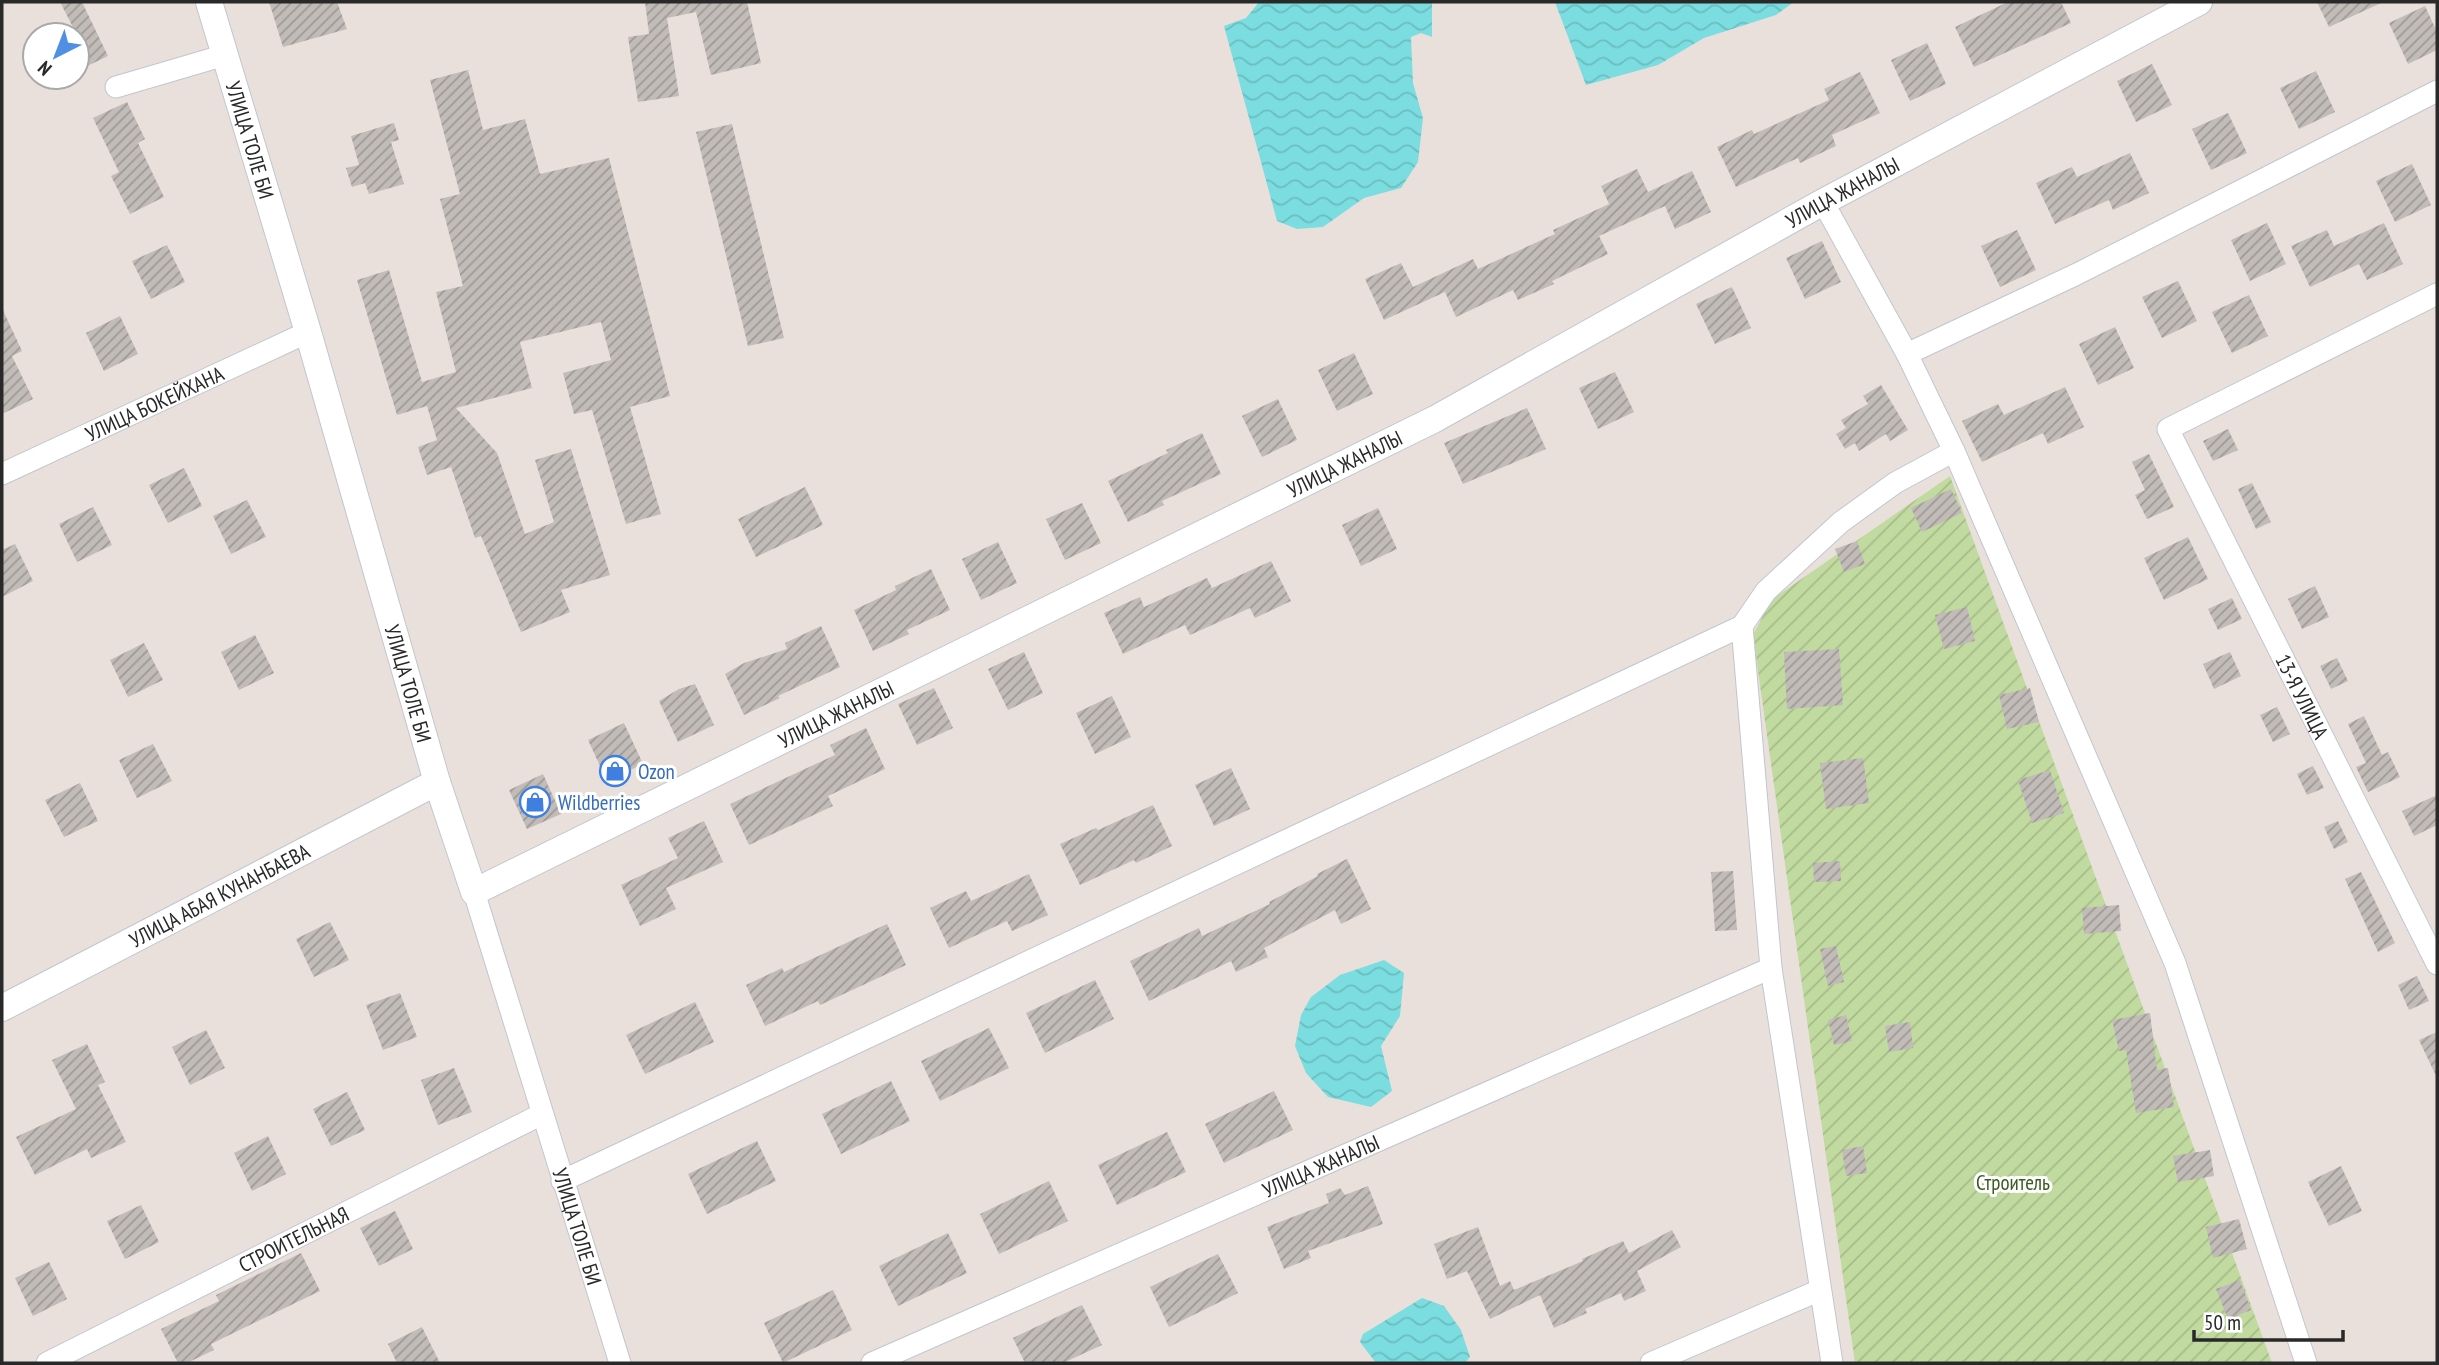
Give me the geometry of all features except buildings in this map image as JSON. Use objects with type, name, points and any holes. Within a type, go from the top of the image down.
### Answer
[{"type":"street","name":"УЛИЦА ТОЛЕ БИ","points":[[209,2],[309,332],[438,782],[620,1363]]},
{"type":"street","name":"УЛИЦА ЖАНАЛЫ","points":[[474,892],[1435,419],[1823,202],[2199,2]]},
{"type":"street","points":[[116,87],[225,55]]},
{"type":"street","points":[[1907,354],[2077,274],[2437,91]]},
{"type":"street","points":[[1823,202],[1907,354],[1954,451],[2175,963],[2306,1363]]},
{"type":"street","name":"13-Я УЛИЦА","points":[[2437,294],[2168,429],[2437,964]]},
{"type":"street","name":"УЛИЦА БОКЕЙХАНА","points":[[2,474],[309,332]]},
{"type":"street","points":[[562,1181],[1742,626],[1766,591],[1841,522],[1895,483],[1954,451]]},
{"type":"street","points":[[1742,626],[1771,968],[1832,1363]]},
{"type":"street","name":"УЛИЦА АБАЯ КУНАНБАЕВА","points":[[2,1008],[438,782]]},
{"type":"street","name":"УЛИЦА ЖАНАЛЫ","points":[[872,1363],[1771,968]]},
{"type":"street","name":"СТРОИТЕЛЬНАЯ","points":[[47,1363],[542,1114]]},
{"type":"street","points":[[1651,1363],[1820,1290]]},
{"type":"green space","name":"Строитель","points":[[1950,476],[2272,1363],[1855,1363],[1753,635],[1771,600]]},
{"type":"water","points":[[1259,2],[1432,2],[1432,37],[1421,33],[1411,37],[1413,83],[1423,118],[1418,162],[1401,188],[1364,198],[1323,227],[1297,229],[1277,221],[1224,26],[1246,18]]},
{"type":"water","points":[[1555,2],[1794,2],[1776,15],[1704,38],[1658,65],[1586,85]]},
{"type":"water","points":[[1384,960],[1404,973],[1400,1016],[1381,1046],[1392,1091],[1371,1107],[1328,1097],[1306,1073],[1295,1046],[1301,1015],[1311,997],[1340,975]]},
{"type":"water","points":[[1422,1298],[1444,1306],[1461,1330],[1470,1357],[1465,1363],[1376,1363],[1360,1342],[1363,1334]]},
{"type":"place","name":"Ozon","points":[[615,771]]},
{"type":"place","name":"Wildberries","points":[[535,802]]}]
